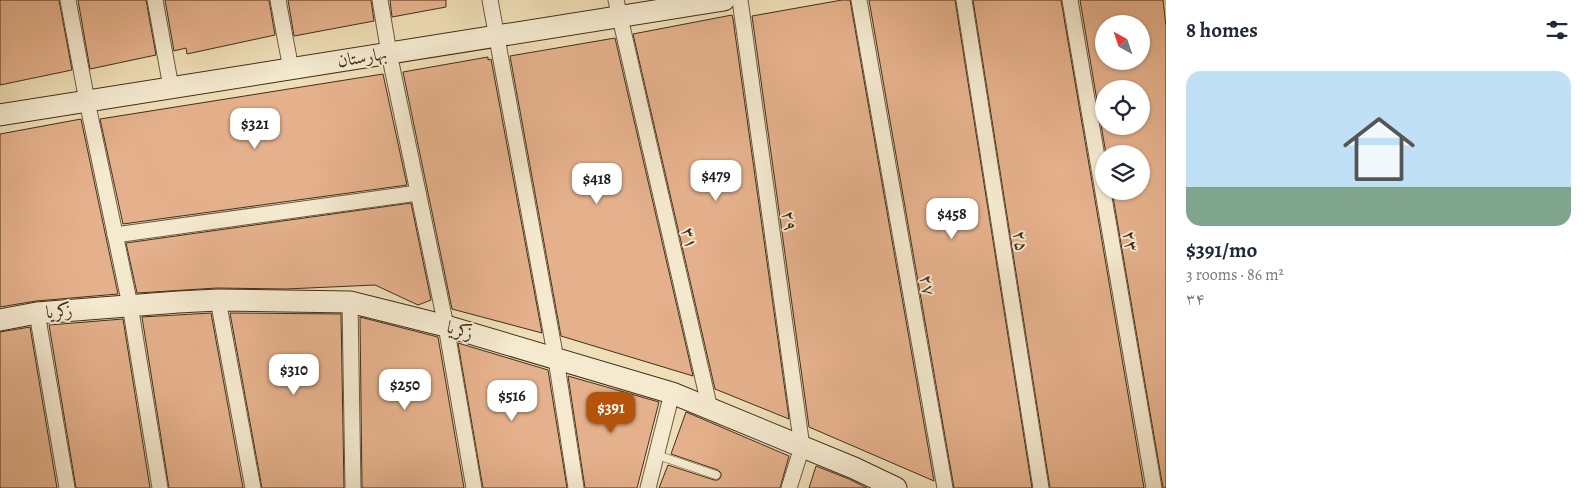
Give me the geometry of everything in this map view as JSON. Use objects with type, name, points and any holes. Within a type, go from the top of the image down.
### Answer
[{"type":"street","points":[[68,0],[87,101],[130,305],[160,488]]},
{"type":"street","points":[[155,0],[171,88]]},
{"type":"street","points":[[278,0],[291,69]]},
{"type":"street","points":[[380,0],[389,53],[446,326],[474,488]]},
{"type":"street","points":[[490,0],[556,359],[576,488]]},
{"type":"street","name":"بهارستان","points":[[0,115],[497,36],[618,8],[724,0]]},
{"type":"street","name":"۲۹","points":[[740,0],[802,447]]},
{"type":"street","name":"۲۷","points":[[858,0],[945,488]]},
{"type":"street","name":"۲۵","points":[[964,0],[1041,488]]},
{"type":"street","name":"۲۳","points":[[1070,0],[1154,488]]},
{"type":"street","name":"۳۱","points":[[618,8],[710,409]]},
{"type":"street","points":[[115,235],[418,193]]},
{"type":"street","points":[[218,300],[253,488]]},
{"type":"street","name":"زکریا","points":[[0,320],[37,313],[218,300],[350,302],[446,326],[672,393],[896,488]]},
{"type":"street","points":[[350,302],[353,488]]},
{"type":"street","points":[[37,313],[67,488]]},
{"type":"street","points":[[648,488],[672,393]]},
{"type":"street","points":[[789,488],[802,447]]},
{"type":"lane","points":[[657,455],[716,475]]},
{"type":"building","points":[[0,0],[59,0],[72,70],[0,85]]},
{"type":"building","points":[[78,0],[146,0],[156,55],[90,69]]},
{"type":"building","points":[[165,0],[269,0],[275,35],[187,54],[186,48],[174,51]]},
{"type":"building","points":[[288,0],[371,0],[374,21],[294,36]]},
{"type":"building","points":[[390,0],[446,0],[446,7],[392,17]]},
{"type":"building","points":[[850,0],[934,481],[809,427],[752,16]]},
{"type":"building","points":[[869,0],[955,0],[1032,488],[954,488]]},
{"type":"building","points":[[973,0],[1061,0],[1144,488],[1050,488]]},
{"type":"building","points":[[1080,0],[1163,0],[1166,26],[1166,488],[1163,488],[1114,200],[1150,200],[1150,145],[1104,145],[1103,135],[1150,135],[1150,80],[1095,80],[1095,89]]},
{"type":"building","points":[[732,15],[789,419],[715,389],[633,34]]},
{"type":"building","points":[[615,38],[693,376],[561,336],[510,56]]},
{"type":"building","points":[[488,57],[488,60],[491,59],[542,333],[452,309],[403,72]]},
{"type":"building","points":[[383,74],[407,185],[123,224],[100,119]]},
{"type":"building","points":[[81,119],[118,294],[36,301],[0,307],[0,134]]},
{"type":"building","points":[[411,203],[431,300],[418,305],[375,285],[286,289],[217,288],[137,293],[126,243]]},
{"type":"building","points":[[211,313],[243,488],[169,488],[142,317]]},
{"type":"building","points":[[230,313],[341,314],[344,488],[262,488]]},
{"type":"building","points":[[360,317],[438,337],[464,488],[362,488]]},
{"type":"building","points":[[123,319],[150,488],[76,488],[49,325]]},
{"type":"building","points":[[30,327],[57,488],[0,488],[0,332]]},
{"type":"building","points":[[458,343],[548,370],[567,488],[483,488]]},
{"type":"building","points":[[568,376],[659,402],[637,488],[585,488]]},
{"type":"building","points":[[686,412],[789,456],[780,488],[659,488],[668,465],[714,480],[718,480],[721,477],[721,473],[718,470],[671,454]]},
{"type":"building","points":[[816,466],[849,479],[867,488],[809,488]]}]
